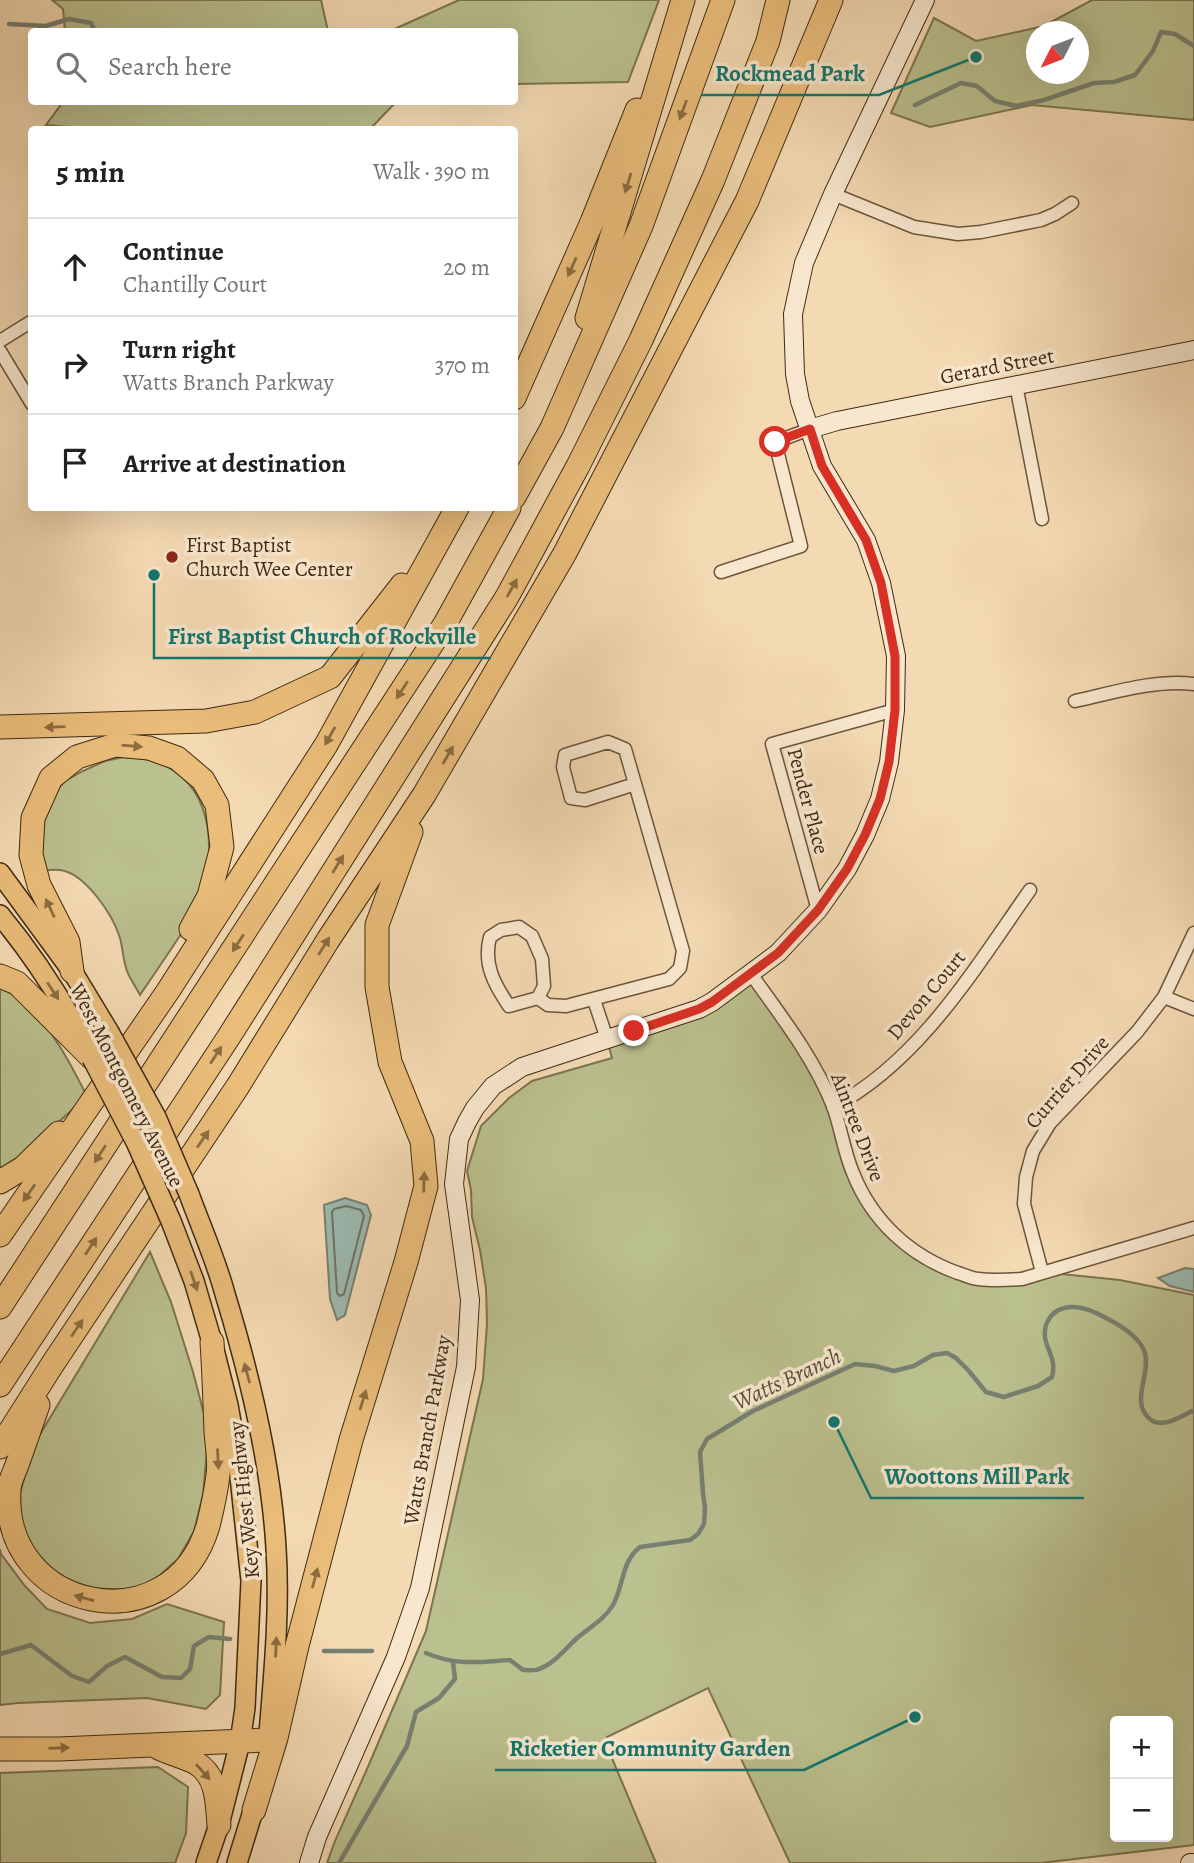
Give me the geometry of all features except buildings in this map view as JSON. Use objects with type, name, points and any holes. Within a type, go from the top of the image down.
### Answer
[{"type":"highway","points":[[518,389],[592,222],[682,0]]},
{"type":"highway","points":[[552,428],[682,0]]},
{"type":"highway","points":[[518,490],[552,428],[641,226],[723,0]]},
{"type":"highway","points":[[0,1385],[230,1034],[507,597],[578,466],[641,340],[713,180],[768,41],[778,0]]},
{"type":"highway","points":[[768,41],[795,0]]},
{"type":"highway","points":[[0,1447],[238,1086],[328,940],[424,795],[565,553],[747,201],[831,0]]},
{"type":"highway","points":[[0,1307],[444,624],[507,511]]},
{"type":"highway","points":[[0,727],[206,721],[255,712],[330,677],[452,517]]},
{"type":"highway","points":[[0,1235],[149,1020],[326,745],[452,517]]},
{"type":"highway","points":[[72,971],[68,942],[39,885],[31,855],[33,818],[51,779],[77,757],[115,745],[149,748],[177,758],[203,780],[217,805],[222,847],[209,896],[178,955],[149,1020]]},
{"type":"highway","points":[[254,1810],[276,1738],[296,1646],[351,1440],[406,1262],[426,1186],[422,1141],[390,1062],[377,987],[377,925],[424,795]]},
{"type":"highway","points":[[0,976],[18,982],[93,1058]]},
{"type":"highway","points":[[0,1182],[23,1168],[96,1096]]},
{"type":"highway","points":[[0,1299],[33,1257]]},
{"type":"highway","points":[[52,1365],[9,1488],[9,1513],[15,1533],[22,1552],[37,1570],[54,1585],[70,1594],[93,1601],[136,1600],[154,1593],[172,1581],[187,1566],[208,1527],[218,1473],[212,1342]]},
{"type":"highway","points":[[0,1749],[268,1740]]},
{"type":"highway","points":[[153,1744],[196,1764],[207,1774],[216,1790],[219,1825]]},
{"type":"main road","name":"West Montgomery Avenue","points":[[0,873],[72,971],[109,1032],[156,1117],[190,1194]]},
{"type":"main road","name":"West Montgomery Avenue","points":[[0,915],[75,1024],[136,1142],[194,1281],[228,1405],[239,1468],[251,1581],[245,1708],[240,1742],[219,1825],[206,1863]]},
{"type":"main road","name":"Key West Highway","points":[[190,1194],[225,1291],[257,1410],[276,1548],[275,1665],[268,1740],[254,1810]]},
{"type":"main road","points":[[237,1863],[254,1810]]},
{"type":"street","name":"Watts Branch Parkway","points":[[309,1863],[317,1837],[396,1657],[426,1563],[466,1367],[470,1300],[454,1184],[459,1139],[475,1108],[493,1086],[522,1067],[699,1009],[751,974],[778,953],[818,910],[847,869],[880,799],[889,762],[895,710],[895,656],[881,583],[866,540],[822,466],[800,401],[794,373],[793,314],[804,263],[833,194],[925,0]]},
{"type":"street","points":[[833,194],[914,227],[958,234],[1041,220],[1072,203]]},
{"type":"street","points":[[0,341],[28,324]]},
{"type":"street","name":"Gerard Street","points":[[810,429],[836,421],[1194,350]]},
{"type":"street","points":[[0,351],[28,397]]},
{"type":"street","points":[[1016,385],[1042,519]]},
{"type":"street","points":[[720,572],[801,546],[775,442],[810,429]]},
{"type":"street","points":[[1075,701],[1142,686],[1194,684]]},
{"type":"street","name":"Pender Place","points":[[818,910],[772,744],[895,710]]},
{"type":"street","points":[[538,998],[548,1005],[566,1006],[669,979],[680,968],[683,951],[625,749],[608,741],[565,755],[563,767],[571,798],[585,800],[635,784]]},
{"type":"street","name":"Devon Court","points":[[834,1107],[875,1081],[929,1028],[1030,890]]},
{"type":"street","points":[[519,927],[532,936],[542,959],[544,986],[538,998],[509,1006],[494,984],[488,958],[490,937],[501,930],[519,927]]},
{"type":"street","name":"Currier Drive","points":[[1042,1272],[1024,1203],[1026,1177],[1033,1151],[1050,1123],[1137,1032],[1164,997],[1194,933]]},
{"type":"street","name":"Aintree Drive","points":[[751,974],[809,1058],[834,1107],[845,1152],[858,1186],[878,1218],[917,1254],[946,1269],[976,1279],[1004,1281],[1022,1279],[1194,1228]]},
{"type":"street","points":[[1164,997],[1194,1009]]},
{"type":"street","points":[[594,1000],[607,1040]]},
{"type":"green space","points":[[52,0],[321,0],[327,28],[65,28],[63,9]]},
{"type":"green space","points":[[459,0],[659,0],[628,82],[518,84],[518,28],[397,28]]},
{"type":"green space","points":[[1092,0],[1194,0],[1194,120],[1032,105],[930,127],[891,113],[934,18],[976,41],[1026,30],[1026,84],[1089,84],[1089,21],[1053,21]]},
{"type":"green space","points":[[61,105],[393,105],[373,126],[46,125]]},
{"type":"green space","points":[[124,757],[156,762],[182,777],[195,792],[203,809],[209,847],[204,886],[197,907],[140,995],[127,971],[120,938],[97,896],[69,873],[58,870],[43,871],[39,829],[54,793],[65,781],[105,761]]},
{"type":"green space","points":[[751,974],[809,1057],[853,1174],[897,1238],[976,1279],[1042,1272],[1120,1280],[1194,1295],[1194,1845],[1041,1863],[790,1863],[708,1688],[607,1737],[606,1744],[656,1863],[327,1863],[426,1631],[483,1379],[487,1324],[486,1288],[472,1217],[467,1171],[481,1126],[509,1098],[532,1081],[612,1058],[607,1040],[699,1009]]},
{"type":"green space","points":[[0,988],[21,1000],[43,1023],[60,1046],[87,1096],[25,1153],[0,1169]]},
{"type":"green space","points":[[150,1252],[171,1302],[204,1414],[207,1449],[203,1494],[194,1531],[178,1559],[159,1576],[136,1589],[86,1589],[61,1580],[39,1560],[21,1525],[20,1494],[33,1446]]},
{"type":"green space","points":[[0,1549],[25,1586],[47,1609],[90,1623],[132,1619],[167,1604],[224,1622],[220,1695],[206,1709],[147,1698],[0,1705]]},
{"type":"green space","points":[[158,1767],[188,1787],[186,1833],[175,1863],[0,1863],[0,1773]]},
{"type":"water","points":[[345,1198],[367,1205],[371,1215],[345,1315],[337,1320],[330,1299],[324,1205]]},
{"type":"water","points":[[1185,1268],[1194,1269],[1194,1292],[1170,1286],[1158,1278]]},
{"type":"waterway","points":[[9,24],[46,26],[69,19],[91,23],[93,28]]},
{"type":"waterway","points":[[915,105],[961,83],[977,86],[995,101],[1016,106],[1044,100],[1094,83],[1114,82],[1135,75],[1153,51],[1161,32],[1175,34],[1194,46]]},
{"type":"waterway","name":"Watts Branch","points":[[426,1653],[458,1661],[510,1660],[523,1670],[537,1670],[550,1663],[610,1610],[629,1560],[640,1547],[690,1540],[698,1534],[704,1524],[705,1508],[700,1452],[707,1439],[753,1411],[855,1364],[894,1371],[914,1366],[933,1355],[947,1353],[956,1358],[986,1392],[1004,1397],[1038,1386],[1052,1377],[1053,1362],[1045,1339],[1046,1325],[1059,1310],[1080,1307],[1117,1324],[1129,1332],[1142,1347],[1146,1361],[1141,1397],[1145,1413],[1151,1420],[1166,1422],[1194,1412]]},
{"type":"waterway","points":[[0,1654],[31,1645],[72,1676],[89,1682],[107,1666],[125,1657],[162,1677],[181,1678],[190,1669],[194,1646],[209,1637],[230,1639]]},
{"type":"waterway","points":[[324,1651],[372,1651]]},
{"type":"waterway","points":[[339,1863],[407,1746],[416,1712],[439,1698],[455,1679],[453,1662]]},
{"type":"place","name":"Rockmead Park","points":[[976,57]]},
{"type":"place","name":"First Baptist Church Wee Center","points":[[172,557]]},
{"type":"place","name":"First Baptist Church of Rockville","points":[[154,575]]},
{"type":"place","name":"Woottons Mill Park","points":[[834,1422]]},
{"type":"place","name":"Ricketier Community Garden","points":[[915,1717]]},
{"type":"route","points":[[634,1031],[712,1002],[778,953],[818,910],[847,869],[880,799],[889,762],[895,710],[895,656],[881,583],[866,540],[822,466],[810,429],[775,442]]}]
